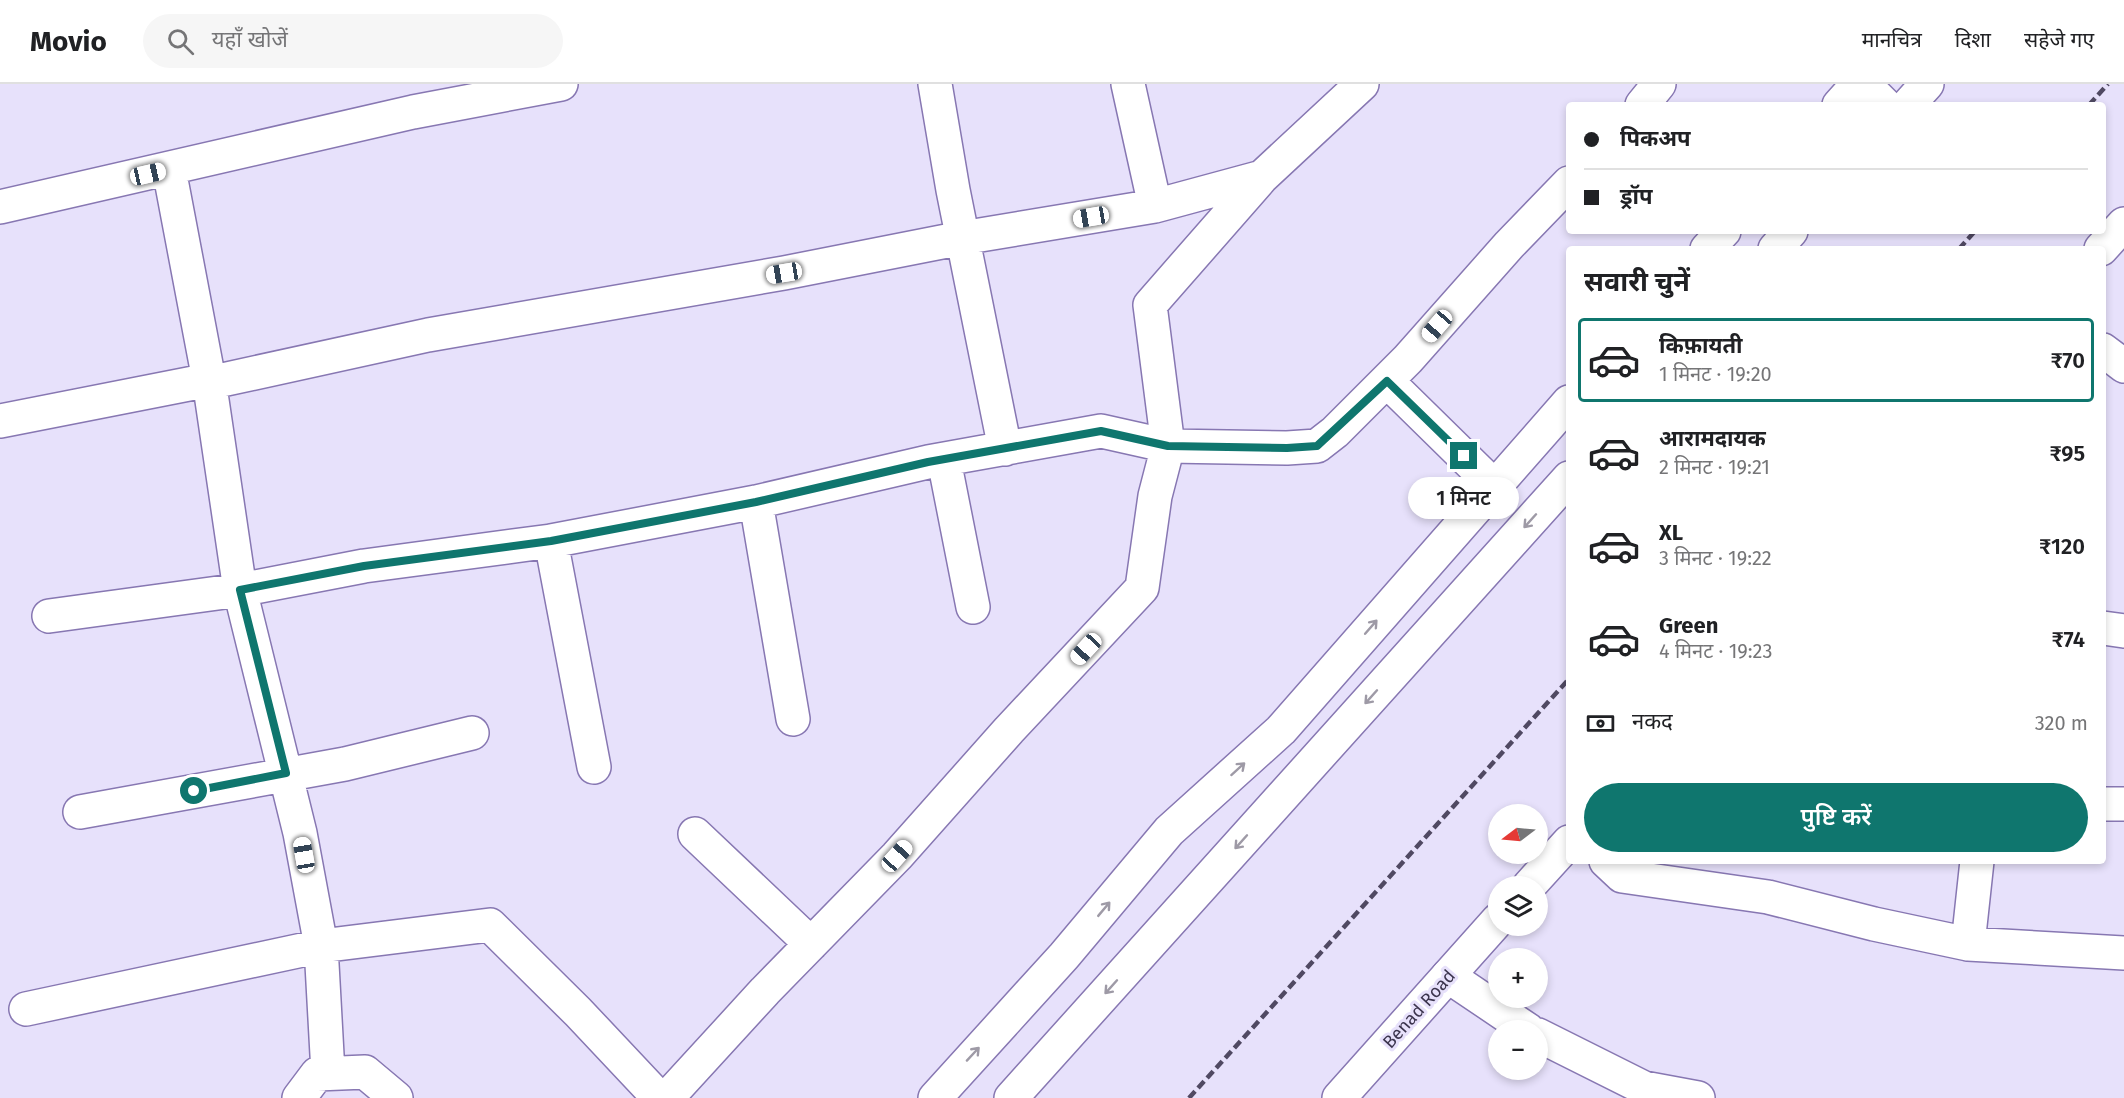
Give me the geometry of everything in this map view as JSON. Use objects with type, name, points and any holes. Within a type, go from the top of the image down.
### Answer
[{"type":"street","points":[[0,207],[413,112],[561,84]]},
{"type":"street","points":[[935,84],[962,238],[1005,448]]},
{"type":"street","points":[[1128,84],[1155,206]]},
{"type":"street","points":[[667,1098],[897,856],[1142,588],[1155,496],[1168,446],[1150,305],[1262,177],[1362,84]]},
{"type":"street","points":[[1644,102],[1659,84]]},
{"type":"street","points":[[1842,102],[1858,84]]},
{"type":"street","points":[[1864,84],[1882,102]]},
{"type":"street","points":[[1911,102],[1927,84]]},
{"type":"street","points":[[170,169],[209,380],[240,590],[300,833],[321,946],[328,1073]]},
{"type":"street","points":[[0,421],[209,380],[213,382],[428,335],[726,283],[962,238],[1155,206],[1262,177]]},
{"type":"street","points":[[49,616],[240,590],[364,566],[551,541],[756,502],[944,460],[1101,431],[1168,446],[1287,448],[1317,446],[1387,381],[1509,244],[1566,186]]},
{"type":"street","points":[[2104,246],[2124,224]]},
{"type":"street","points":[[1710,246],[1721,234]]},
{"type":"street","points":[[1778,246],[1788,234]]},
{"type":"street","points":[[2106,352],[2124,366]]},
{"type":"street","points":[[1387,381],[1494,486]]},
{"type":"street","points":[[935,1098],[1064,956],[1169,831],[1281,730],[1566,405]]},
{"type":"street","points":[[944,460],[973,607]]},
{"type":"street","points":[[1011,1098],[1566,481]]},
{"type":"street","points":[[756,502],[793,719]]},
{"type":"street","points":[[551,541],[594,767]]},
{"type":"street","points":[[2106,628],[2124,631]]},
{"type":"street","points":[[80,812],[345,764],[472,734]]},
{"type":"street","points":[[2106,804],[2124,804]]},
{"type":"street","points":[[695,834],[812,944]]},
{"type":"street","points":[[1538,876],[1566,845]]},
{"type":"street","points":[[1609,864],[1622,876],[1768,897],[1874,924],[1968,944],[2124,953]]},
{"type":"street","points":[[1968,944],[1977,864]]},
{"type":"street","points":[[26,1009],[321,946],[490,925],[578,1012],[659,1098]]},
{"type":"street","name":"Benad Road","points":[[1339,1098],[1488,931]]},
{"type":"street","points":[[1448,976],[1513,1020]]},
{"type":"street","points":[[1548,1040],[1644,1088],[1698,1098]]},
{"type":"street","points":[[299,1098],[317,1074],[365,1072],[396,1098]]},
{"type":"railway","points":[[2092,102],[2108,84]]},
{"type":"railway","points":[[1962,246],[1972,234]]},
{"type":"railway","points":[[1189,1098],[1566,682]]},
{"type":"route","points":[[194,791],[286,773],[240,590],[364,566],[551,541],[756,502],[928,462],[1101,431],[1168,446],[1287,448],[1317,446],[1335,432],[1387,381],[1464,456]]}]
